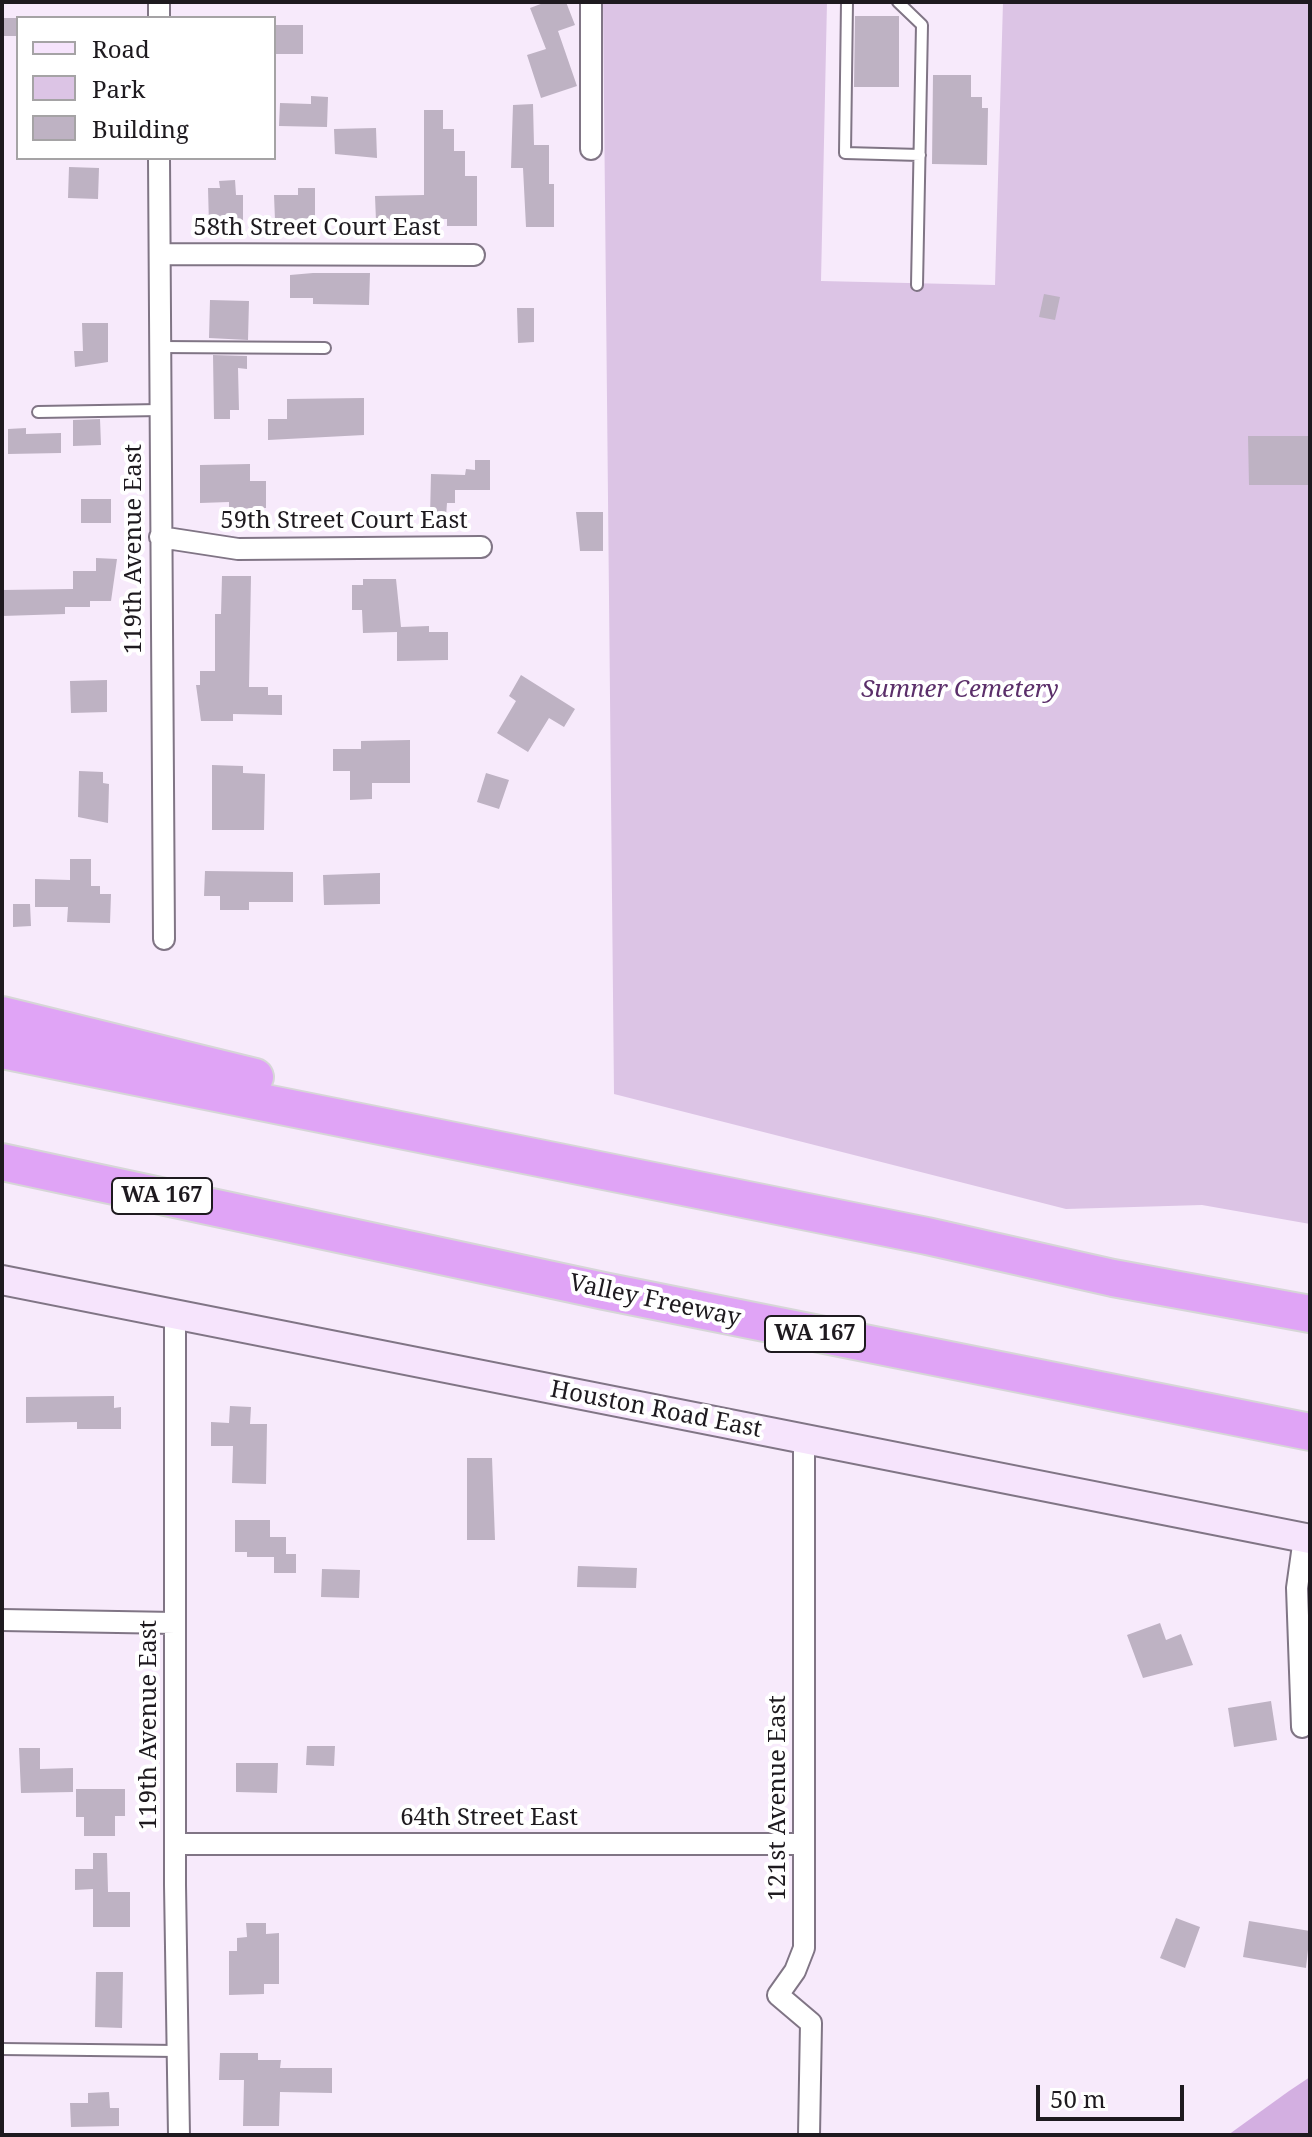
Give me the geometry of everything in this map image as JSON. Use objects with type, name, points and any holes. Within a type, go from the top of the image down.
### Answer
[{"type":"highway","points":[[2,1015],[473,1131],[593,1168]]},
{"type":"highway","points":[[2,1050],[593,1168],[1113,1278],[1310,1314]]},
{"type":"highway","name":"Valley Freeway","points":[[2,1162],[604,1291],[1310,1432]]},
{"type":"highway","points":[[2,1181],[322,1230]]},
{"type":"street","points":[[591,2],[591,149]]},
{"type":"street","name":"119th Avenue East","points":[[159,160],[164,939]]},
{"type":"street","name":"58th Street Court East","points":[[160,254],[474,255]]},
{"type":"street","name":"59th Street Court East","points":[[160,537],[238,549],[481,547]]},
{"type":"street","name":"Houston Road East","points":[[2,1280],[1307,1538]]},
{"type":"street","name":"119th Avenue East","points":[[175,1314],[175,1844],[179,2135]]},
{"type":"street","name":"121st Avenue East","points":[[804,1439],[804,1948],[795,1971],[778,1995],[811,2023],[809,2135]]},
{"type":"street","points":[[1302,1727],[1307,1538]]},
{"type":"street","points":[[2,1620],[175,1623]]},
{"type":"street","name":"64th Street East","points":[[175,1844],[804,1844]]},
{"type":"lane","points":[[847,2],[845,153],[920,155]]},
{"type":"lane","points":[[898,2],[922,25],[917,285]]},
{"type":"lane","points":[[160,347],[325,348]]},
{"type":"lane","points":[[38,412],[160,410]]},
{"type":"lane","points":[[2,2049],[177,2051]]},
{"type":"green space","name":"Sumner Cemetery","points":[[603,2],[827,2],[821,281],[995,285],[1003,2],[1310,2],[1310,1224],[1202,1205],[1066,1209],[614,1094]]},
{"type":"shaded area","points":[[1310,2077],[1310,2135],[1228,2135],[1289,2091]]},
{"type":"building","points":[[546,2],[566,2],[575,25],[558,31],[577,86],[541,98],[527,55],[546,49],[530,8]]},
{"type":"building","points":[[855,16],[899,16],[899,87],[854,87]]},
{"type":"building","points":[[2,18],[16,18],[16,36],[2,36]]},
{"type":"building","points":[[276,25],[303,25],[303,54],[276,54]]},
{"type":"building","points":[[933,75],[971,75],[971,97],[982,97],[982,108],[988,108],[987,165],[932,164]]},
{"type":"building","points":[[311,96],[328,97],[327,127],[279,126],[280,103],[311,104]]},
{"type":"building","points":[[533,104],[534,145],[549,145],[549,184],[554,184],[554,227],[526,227],[523,168],[511,168],[513,105]]},
{"type":"building","points":[[424,110],[443,110],[443,129],[454,129],[454,151],[465,151],[465,176],[477,176],[477,226],[447,226],[447,219],[376,221],[375,196],[424,195]]},
{"type":"building","points":[[376,128],[377,158],[335,154],[334,129]]},
{"type":"building","points":[[69,167],[99,168],[98,199],[68,198]]},
{"type":"building","points":[[235,180],[236,195],[243,195],[243,236],[215,237],[215,224],[209,225],[208,188],[220,188],[219,181]]},
{"type":"building","points":[[298,188],[315,188],[315,222],[275,220],[274,195],[298,195]]},
{"type":"building","points":[[370,273],[369,305],[313,304],[313,298],[290,298],[290,275]]},
{"type":"building","points":[[1044,294],[1060,297],[1055,320],[1039,317]]},
{"type":"building","points":[[210,300],[249,301],[248,340],[209,338]]},
{"type":"building","points":[[517,308],[534,308],[534,342],[518,343]]},
{"type":"building","points":[[82,323],[108,323],[108,362],[75,367],[74,351],[83,351]]},
{"type":"building","points":[[213,355],[247,356],[247,369],[238,368],[239,410],[230,410],[230,419],[214,419]]},
{"type":"building","points":[[364,398],[364,435],[268,440],[268,419],[287,419],[287,399]]},
{"type":"building","points":[[100,419],[101,445],[73,446],[73,420]]},
{"type":"building","points":[[26,428],[26,434],[61,433],[61,453],[8,454],[8,429]]},
{"type":"building","points":[[1248,436],[1310,436],[1310,485],[1249,485]]},
{"type":"building","points":[[475,460],[490,460],[490,490],[455,490],[455,503],[447,503],[446,517],[430,517],[431,474],[465,475],[466,469],[475,470]]},
{"type":"building","points":[[250,464],[250,481],[266,481],[266,508],[229,509],[229,502],[200,503],[200,465]]},
{"type":"building","points":[[81,499],[111,499],[111,523],[81,523]]},
{"type":"building","points":[[576,512],[603,512],[603,551],[580,551]]},
{"type":"building","points":[[96,558],[117,559],[111,601],[90,601],[90,607],[65,607],[65,614],[2,616],[2,590],[73,589],[73,571],[96,571]]},
{"type":"building","points":[[222,576],[251,576],[249,687],[268,687],[268,695],[282,695],[282,715],[233,714],[233,721],[201,721],[196,685],[200,685],[200,671],[215,671],[215,614],[221,614]]},
{"type":"building","points":[[363,579],[396,579],[401,627],[429,626],[429,632],[448,632],[448,660],[397,661],[397,632],[363,633],[362,610],[352,610],[352,585],[363,585]]},
{"type":"building","points":[[521,675],[575,709],[564,727],[549,718],[528,752],[497,733],[516,701],[509,696]]},
{"type":"building","points":[[107,680],[107,712],[71,713],[70,681]]},
{"type":"building","points":[[410,740],[410,783],[372,783],[372,799],[350,800],[350,771],[333,771],[333,749],[361,749],[361,741]]},
{"type":"building","points":[[212,765],[243,766],[243,773],[265,774],[264,830],[212,830]]},
{"type":"building","points":[[79,771],[103,772],[103,783],[109,784],[108,823],[78,817]]},
{"type":"building","points":[[486,773],[509,780],[499,809],[477,802]]},
{"type":"building","points":[[70,859],[91,859],[91,886],[100,886],[100,894],[111,894],[110,923],[67,922],[68,907],[35,907],[35,879],[70,880]]},
{"type":"building","points":[[205,871],[293,872],[293,902],[249,902],[249,910],[220,910],[220,896],[204,896]]},
{"type":"building","points":[[380,873],[380,904],[324,905],[323,875]]},
{"type":"building","points":[[13,904],[30,904],[31,926],[13,927]]},
{"type":"building","points":[[114,1396],[114,1408],[121,1407],[121,1429],[77,1429],[77,1422],[26,1423],[26,1397]]},
{"type":"building","points":[[230,1406],[251,1407],[250,1424],[267,1424],[266,1484],[232,1483],[233,1446],[211,1446],[211,1422],[229,1423]]},
{"type":"building","points":[[467,1458],[492,1458],[495,1540],[467,1540]]},
{"type":"building","points":[[235,1520],[270,1520],[270,1537],[286,1537],[286,1554],[296,1554],[296,1573],[274,1573],[274,1557],[247,1557],[247,1552],[235,1552]]},
{"type":"building","points":[[578,1566],[637,1568],[636,1588],[577,1587]]},
{"type":"building","points":[[322,1569],[360,1570],[359,1598],[321,1597]]},
{"type":"building","points":[[1160,1623],[1166,1640],[1181,1634],[1193,1665],[1143,1678],[1127,1635]]},
{"type":"building","points":[[1271,1701],[1277,1740],[1234,1747],[1228,1708]]},
{"type":"building","points":[[307,1746],[335,1746],[334,1766],[306,1765]]},
{"type":"building","points":[[19,1748],[40,1748],[40,1769],[73,1768],[73,1792],[21,1793]]},
{"type":"building","points":[[236,1763],[278,1763],[277,1793],[236,1792]]},
{"type":"building","points":[[76,1789],[125,1789],[125,1816],[115,1816],[115,1836],[84,1836],[84,1817],[76,1817]]},
{"type":"building","points":[[93,1853],[107,1853],[108,1892],[130,1892],[130,1927],[93,1927],[93,1889],[75,1890],[75,1869],[93,1869]]},
{"type":"building","points":[[1176,1918],[1200,1927],[1185,1968],[1160,1958]]},
{"type":"building","points":[[1249,1921],[1310,1931],[1306,1968],[1243,1957]]},
{"type":"building","points":[[246,1923],[266,1923],[266,1934],[279,1933],[279,1984],[264,1984],[264,1994],[229,1995],[229,1951],[237,1951],[237,1938],[247,1937]]},
{"type":"building","points":[[96,1972],[123,1972],[122,2028],[95,2027]]},
{"type":"building","points":[[220,2053],[258,2053],[258,2060],[281,2060],[280,2068],[332,2068],[332,2093],[280,2092],[279,2126],[243,2126],[244,2080],[219,2080]]},
{"type":"building","points":[[109,2092],[110,2108],[119,2108],[119,2126],[71,2127],[70,2103],[88,2103],[88,2093]]}]
